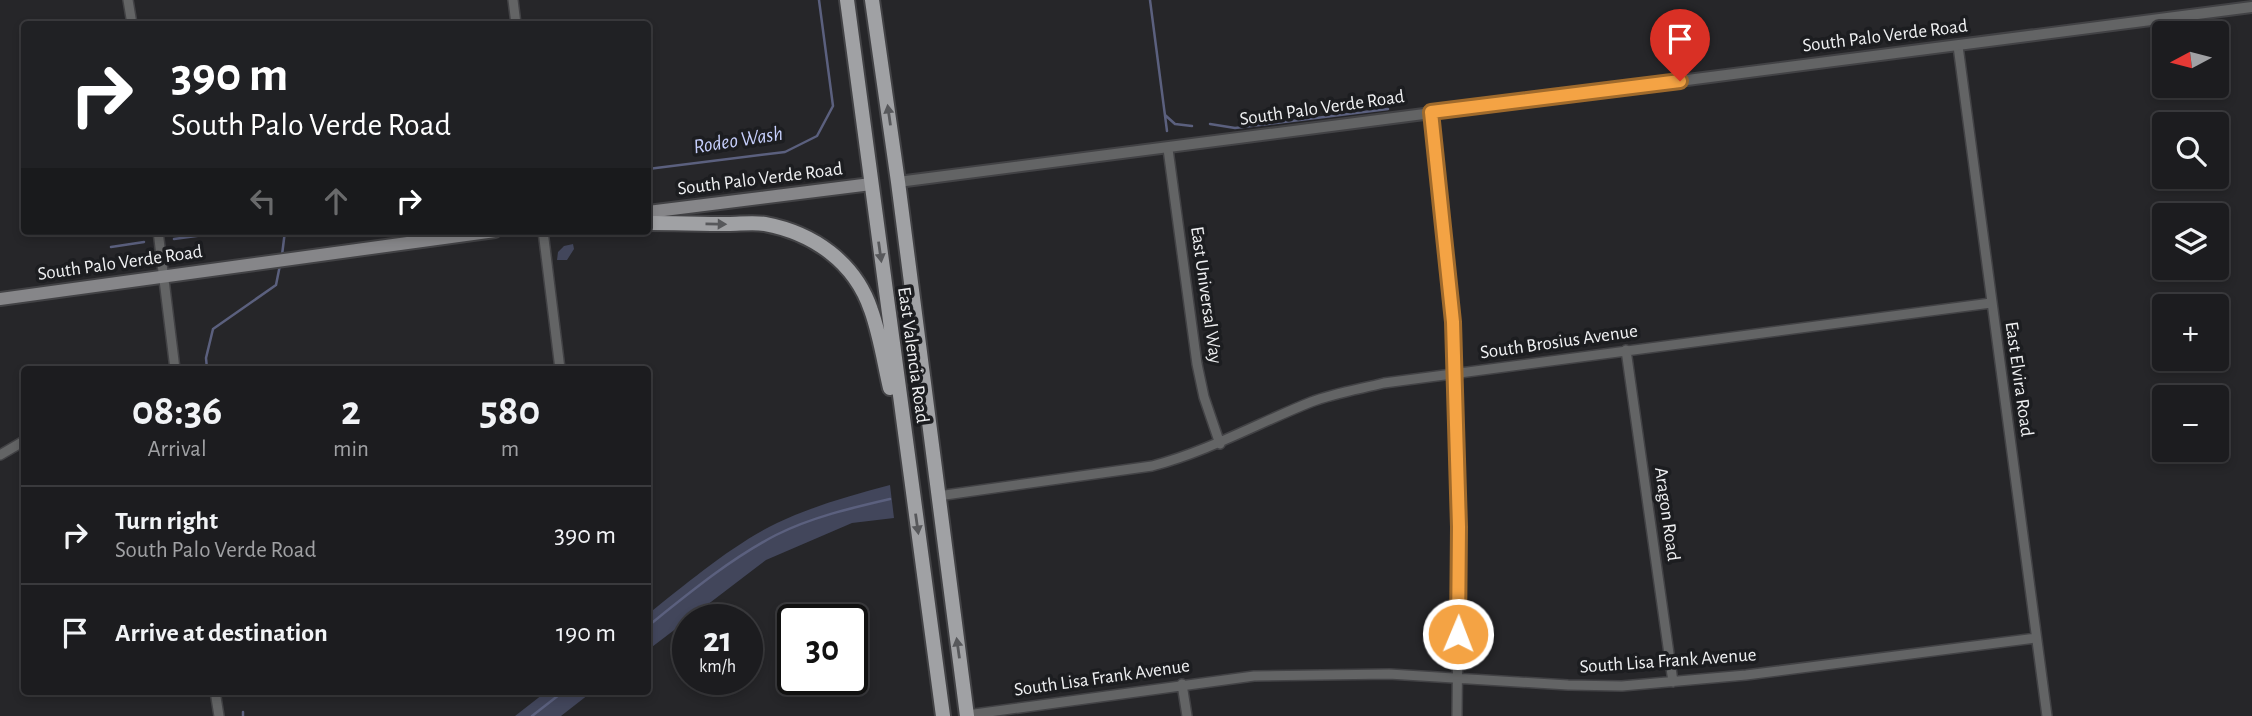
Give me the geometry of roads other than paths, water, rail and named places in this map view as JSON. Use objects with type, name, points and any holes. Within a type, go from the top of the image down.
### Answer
[{"type":"main road","name":"East Valencia Road","points":[[847,0],[943,716]]},
{"type":"main road","name":"East Valencia Road","points":[[872,0],[898,182],[964,716]]},
{"type":"main road","name":"South Palo Verde Road","points":[[651,212],[898,182]]},
{"type":"main road","points":[[651,223],[762,223],[793,231],[815,241],[839,259],[855,276],[872,311],[908,457]]},
{"type":"main road","name":"South Palo Verde Road","points":[[0,299],[466,235]]},
{"type":"street","points":[[128,0],[132,21]]},
{"type":"street","points":[[513,0],[516,21]]},
{"type":"street","name":"South Palo Verde Road","points":[[898,182],[2252,7]]},
{"type":"street","name":"East Elvira Road","points":[[1958,46],[2047,716]]},
{"type":"street","points":[[1431,112],[1453,322],[1459,527],[1457,716]]},
{"type":"street","name":"East Universal Way","points":[[1168,149],[1197,363],[1204,397],[1220,444]]},
{"type":"street","points":[[159,235],[175,366]]},
{"type":"street","points":[[543,235],[560,366]]},
{"type":"street","name":"South Brosius Avenue","points":[[938,496],[1152,466],[1220,444],[1314,401],[1384,383],[1991,303]]},
{"type":"street","name":"Aragon Road","points":[[1626,350],[1673,682]]},
{"type":"street","points":[[0,455],[21,443]]},
{"type":"street","name":"South Lisa Frank Avenue","points":[[964,716],[1254,676],[1389,674],[1622,686],[2036,638]]},
{"type":"street","points":[[1182,684],[1187,716]]},
{"type":"street","points":[[216,695],[219,716]]},
{"type":"waterway","name":"Rodeo Wash","points":[[651,169],[785,152],[817,136],[833,106],[819,0]]},
{"type":"waterway","points":[[1150,0],[1167,131]]},
{"type":"waterway","points":[[1210,124],[1235,128],[1388,109]]},
{"type":"waterway","points":[[1165,115],[1175,124],[1192,126]]},
{"type":"waterway","points":[[174,239],[204,235]]},
{"type":"waterway","name":"Rodeo Wash","points":[[282,255],[284,235]]},
{"type":"waterway","points":[[111,247],[144,242]]},
{"type":"waterway","name":"Rodeo Wash","points":[[207,366],[213,329],[276,285],[280,265]]},
{"type":"waterway","points":[[651,624],[726,566],[776,535],[818,518],[890,499]]},
{"type":"waterway","points":[[532,716],[559,695]]}]
